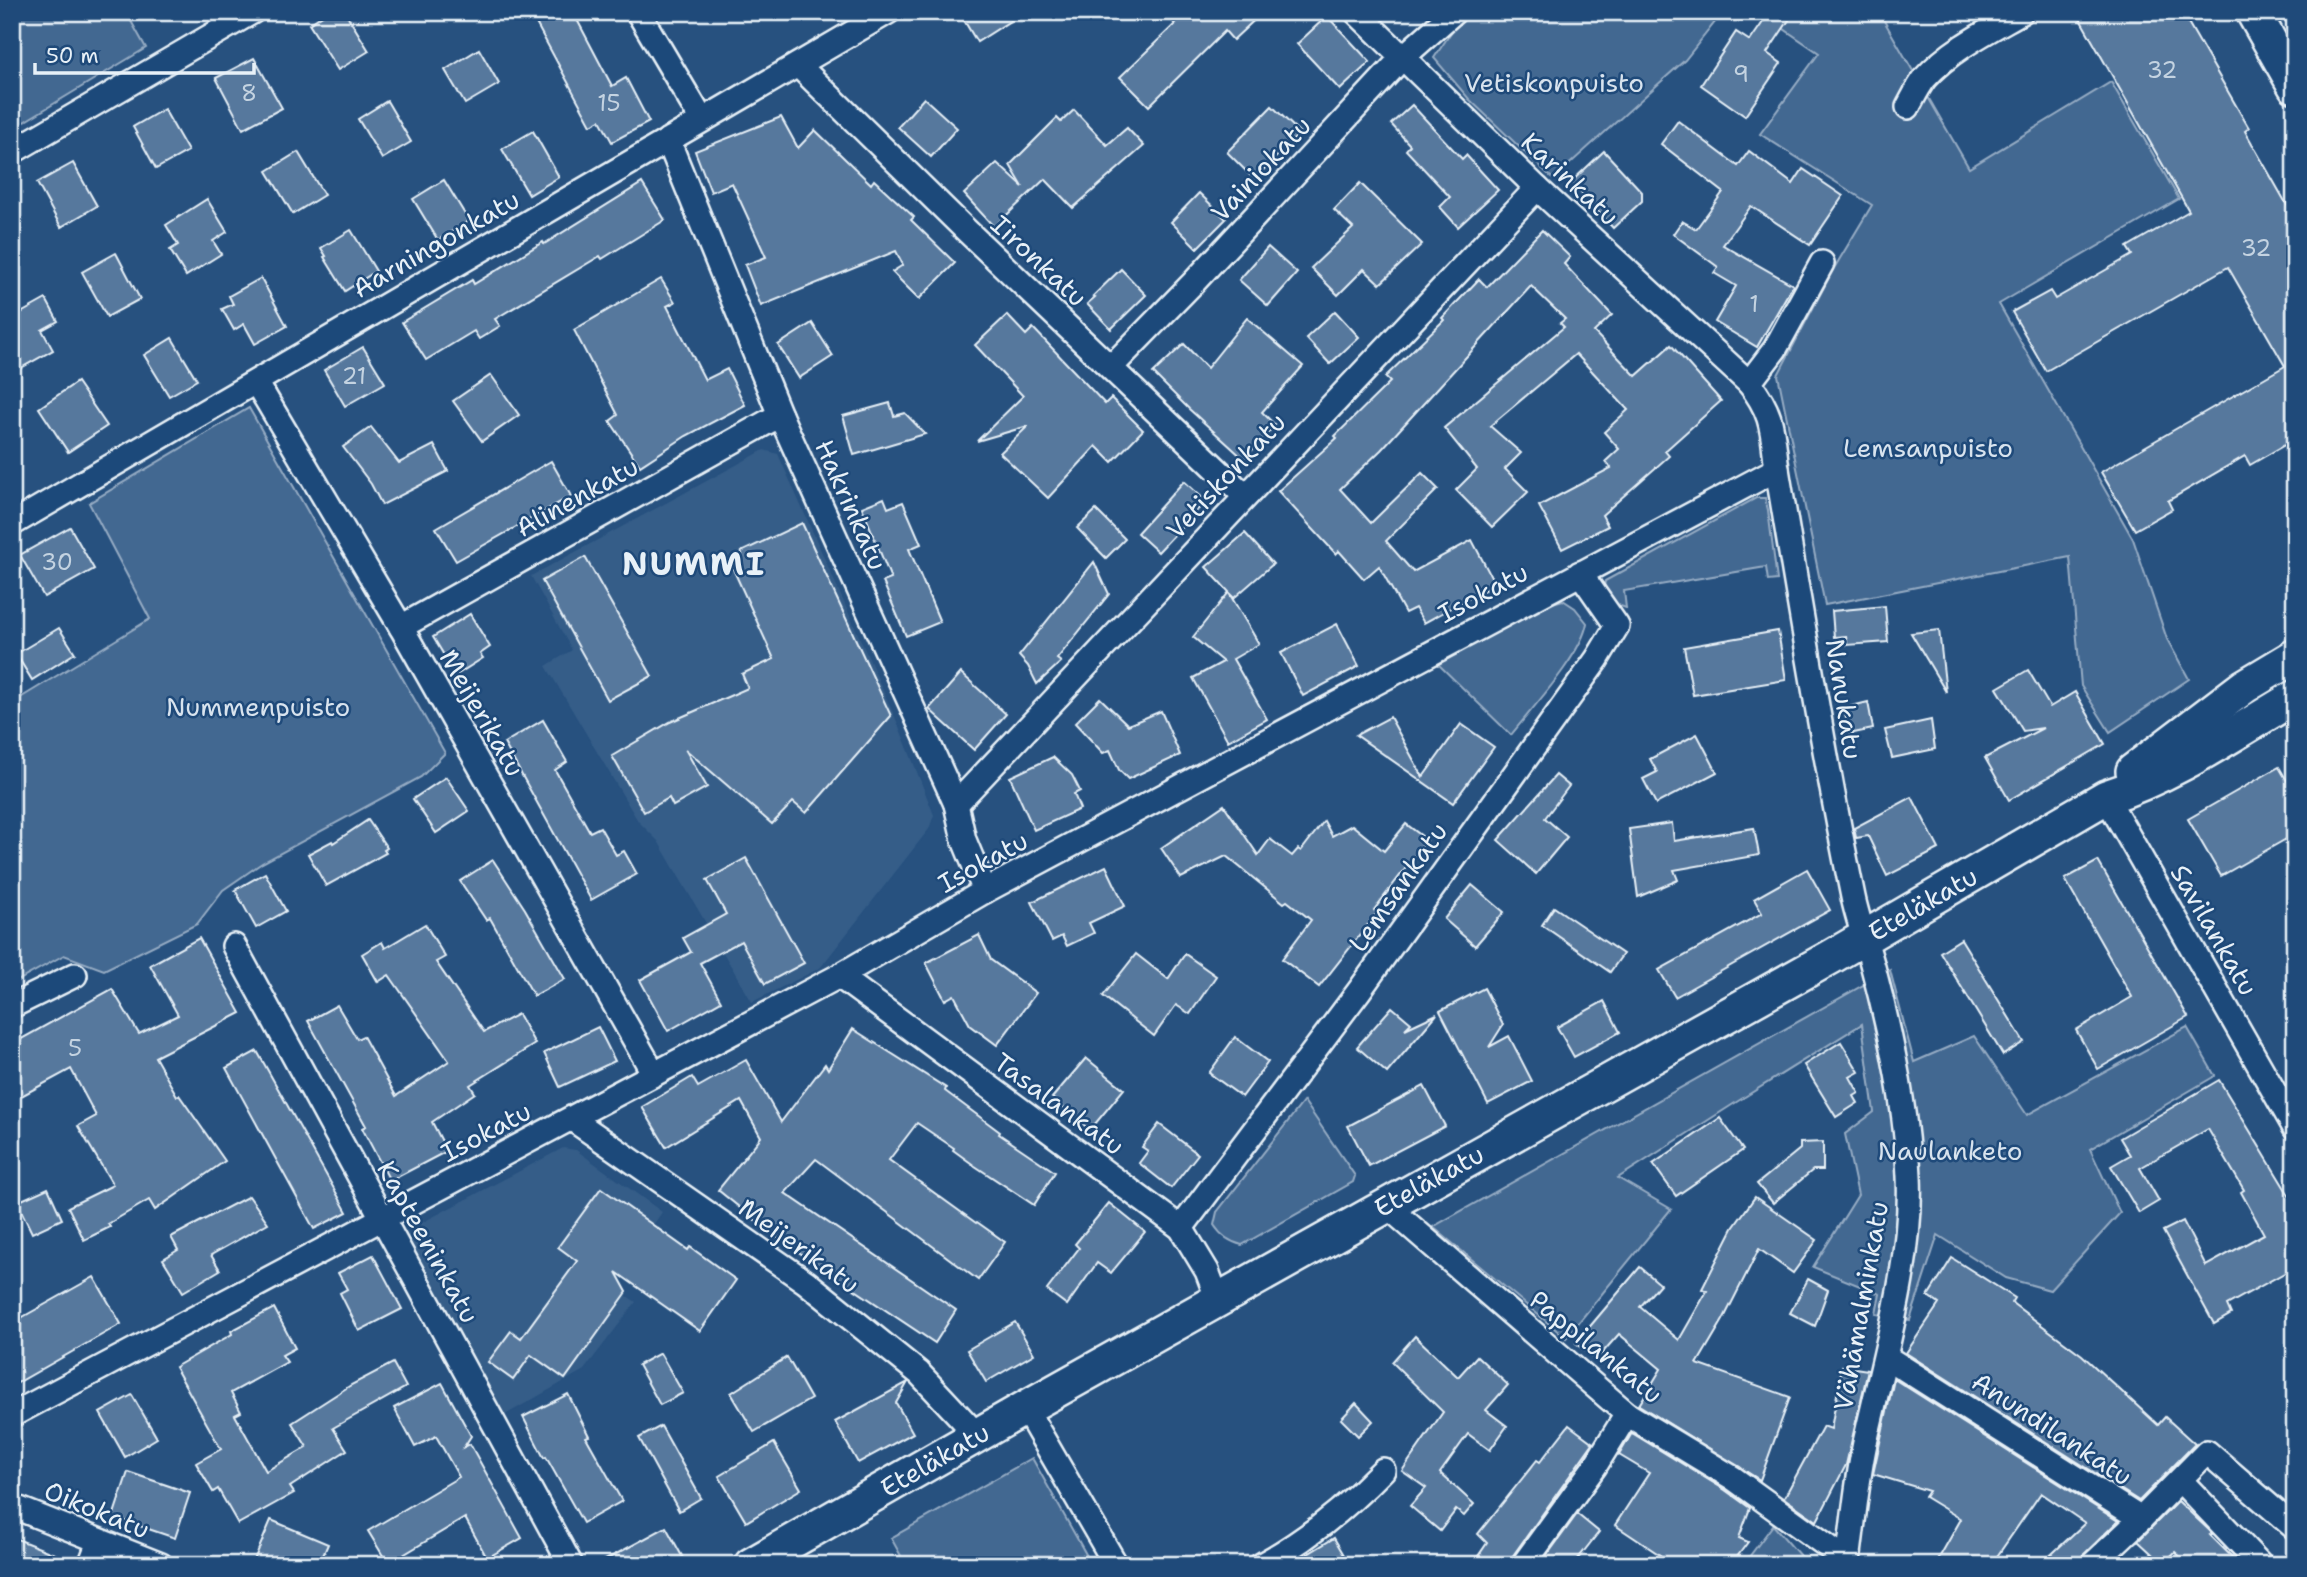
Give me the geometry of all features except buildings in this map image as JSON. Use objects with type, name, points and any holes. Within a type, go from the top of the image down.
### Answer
[{"type":"main road","points":[[2253,12],[2295,86]]},
{"type":"main road","name":"Eteläkatu","points":[[2106,797],[2124,777],[2245,686],[2295,656]]},
{"type":"main road","name":"Eteläkatu","points":[[751,1565],[1025,1408],[1865,937],[2106,797],[2133,789],[2295,697]]},
{"type":"street","points":[[12,152],[252,12]]},
{"type":"street","points":[[638,12],[702,120]]},
{"type":"street","name":"Aarningonkatu","points":[[12,524],[888,12]]},
{"type":"street","name":"Karinkatu","points":[[1356,12],[1537,188],[1749,383]]},
{"type":"street","name":"Vainiokatu","points":[[1111,367],[1194,282],[1402,58],[1454,12]]},
{"type":"street","points":[[1908,107],[1924,79],[1948,57],[2021,12]]},
{"type":"street","name":"Iironkatu","points":[[798,65],[967,231],[1245,496]]},
{"type":"street","name":"Hakrinkatu","points":[[668,140],[780,415],[956,804],[964,840],[985,891]]},
{"type":"street","name":"Vetiskonkatu","points":[[956,804],[1537,188]]},
{"type":"street","points":[[1777,469],[1771,423],[1764,402],[1749,383],[1774,349],[1822,264]]},
{"type":"street","name":"Meijerikatu","points":[[256,382],[401,627],[654,1074]]},
{"type":"street","name":"Alinenkatu","points":[[401,627],[780,415]]},
{"type":"street","name":"Isokatu","points":[[12,1415],[839,976],[985,891],[1777,469]]},
{"type":"street","name":"Nanukatu","points":[[1777,469],[1829,782],[1855,905],[1865,937]]},
{"type":"street","name":"Lemsankatu","points":[[1181,1228],[1359,991],[1597,659],[1617,626],[1580,573]]},
{"type":"street","name":"Savilankatu","points":[[2106,797],[2295,1128]]},
{"type":"street","name":"Vähämalminkatu","points":[[1848,1563],[1866,1437],[1886,1357],[1908,1230],[1910,1178],[1905,1121],[1865,937]]},
{"type":"street","name":"Kapteeninkatu","points":[[234,946],[571,1565]]},
{"type":"street","points":[[12,1006],[75,975]]},
{"type":"street","name":"Tasalankatu","points":[[839,976],[1181,1228],[1207,1271],[1219,1300]]},
{"type":"street","name":"Meijerikatu","points":[[572,1119],[806,1282],[919,1373],[978,1436]]},
{"type":"street","name":"Pappilankatu","points":[[1386,1205],[1627,1414],[1733,1478],[1848,1563]]},
{"type":"street","name":"Anundilankatu","points":[[1886,1357],[2141,1519],[2207,1452],[2295,1528]]},
{"type":"street","points":[[1025,1408],[1116,1565]]},
{"type":"street","points":[[1523,1565],[1595,1466],[1627,1414]]},
{"type":"street","points":[[1261,1565],[1312,1535],[1358,1496],[1383,1470]]},
{"type":"street","points":[[2180,1480],[2261,1565]]},
{"type":"street","name":"Oikokatu","points":[[12,1507],[161,1565]]},
{"type":"street","points":[[2092,1565],[2141,1519]]},
{"type":"street","points":[[90,1565],[99,1542]]},
{"type":"shaded area","points":[[764,450],[778,454],[898,724],[934,815],[929,829],[820,968],[752,1002],[658,841],[638,821],[546,666],[572,650],[531,576]]},
{"type":"shaded area","points":[[563,1148],[576,1150],[662,1212],[612,1286],[636,1302],[584,1370],[505,1415],[405,1243],[412,1228]]},
{"type":"green space","points":[[12,12],[126,12],[146,48],[12,129]]},
{"type":"green space","name":"Vetiskonpuisto","points":[[1468,12],[1723,12],[1685,60],[1553,179],[1469,99],[1434,58]]},
{"type":"green space","name":"Lemsanpuisto","points":[[1759,12],[1879,12],[1969,168],[2111,82],[2179,199],[1999,304],[2133,539],[2167,639],[2189,679],[2110,732],[2081,686],[2070,557],[1825,605],[1778,375],[1833,270],[1872,205],[1760,134],[1819,53]]},
{"type":"green space","name":"Nummenpuisto","points":[[249,408],[445,753],[421,777],[262,863],[223,890],[197,924],[104,970],[64,955],[12,984],[12,703],[150,619],[89,503]]},
{"type":"green space","points":[[1756,498],[1765,498],[1777,580],[1768,581],[1766,567],[1624,591],[1626,608],[1606,596],[1605,581]]},
{"type":"green space","points":[[1563,600],[1575,608],[1587,623],[1583,636],[1566,666],[1511,735],[1437,663],[1545,605]]},
{"type":"green space","name":"Naulanketo","points":[[1890,970],[1914,1062],[1974,1036],[2027,1115],[2187,1027],[2215,1076],[2090,1149],[2120,1213],[2050,1290],[2006,1278],[1938,1235],[1910,1320],[1876,1314],[1880,1294],[1813,1267],[1858,1195],[1845,1134],[1874,1112],[1862,1024],[1618,1178],[1671,1209],[1566,1338],[1433,1227]]},
{"type":"green space","points":[[1304,1101],[1355,1176],[1353,1182],[1242,1245],[1229,1240],[1214,1225],[1217,1212]]},
{"type":"green space","points":[[1032,1458],[1092,1565],[906,1565],[891,1538]]},
{"type":"green space","points":[[1773,1525],[1808,1565],[1743,1565]]},
{"type":"district","name":"NUMMI","points":[[694,563]]}]
